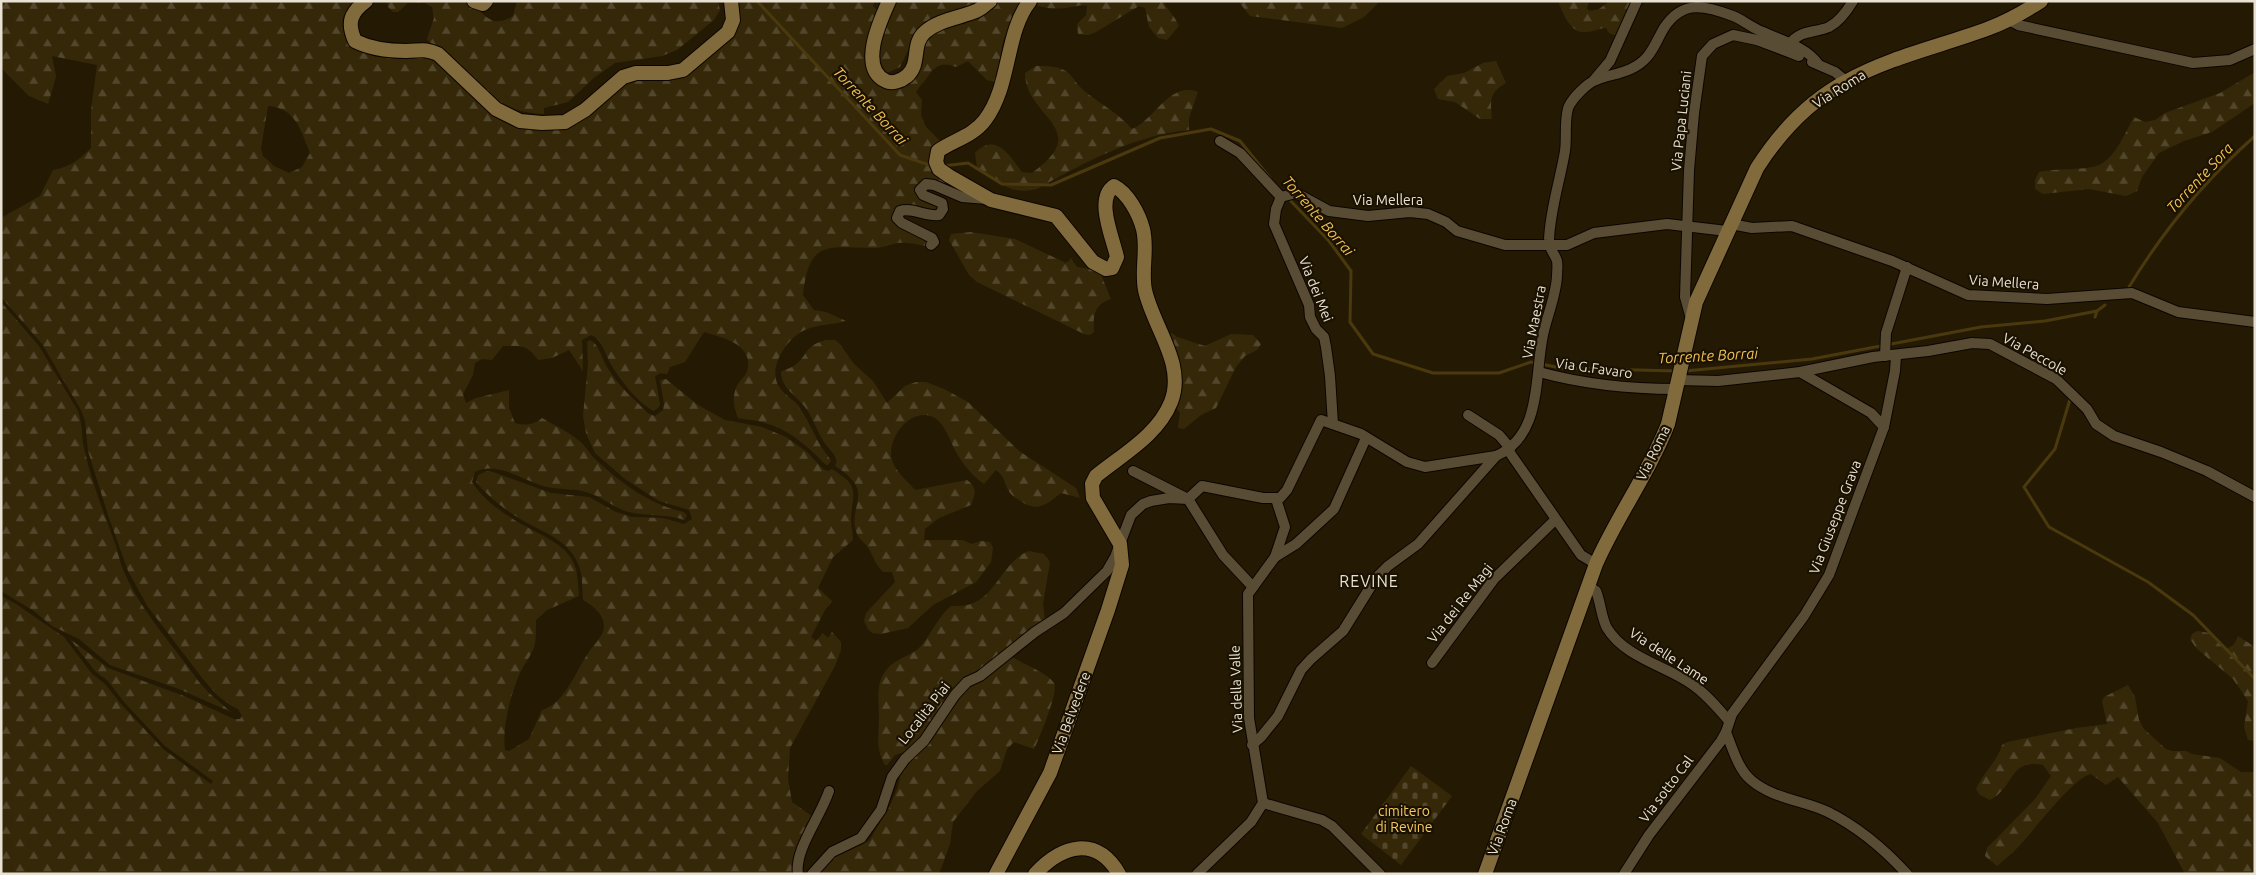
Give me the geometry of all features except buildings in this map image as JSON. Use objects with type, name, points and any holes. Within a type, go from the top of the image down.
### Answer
[{"type":"street","points":[[366,1],[356,8],[350,22],[350,32],[355,42],[367,47],[406,51],[427,49],[438,54],[496,109],[520,121],[542,123],[565,122],[585,110],[623,77],[636,73],[668,73],[682,70],[728,32],[734,20],[731,1]]},
{"type":"street","points":[[474,1],[483,4],[486,1]]},
{"type":"street","points":[[889,1],[872,48],[872,65],[877,74],[886,82],[897,82],[907,76],[915,66],[918,41],[925,32],[934,26],[978,10],[990,1]]},
{"type":"street","points":[[991,200],[937,166],[938,151],[950,143],[969,136],[985,120],[999,95],[1018,26],[1024,8],[1030,1]]},
{"type":"street","name":"Via Maestra","points":[[1252,745],[1278,716],[1301,670],[1343,631],[1376,578],[1388,566],[1418,544],[1496,456],[1509,449],[1527,426],[1538,390],[1542,337],[1557,278],[1556,261],[1550,246],[1552,212],[1565,150],[1568,110],[1573,101],[1610,61],[1637,1]]},
{"type":"street","points":[[1790,44],[1800,34],[1822,30],[1833,24],[1853,1]]},
{"type":"street","name":"Via Roma","points":[[1485,874],[1596,564],[1661,442],[1668,424],[1696,302],[1749,182],[1770,148],[1800,115],[1846,81],[1893,61],[2009,20],[2041,1]]},
{"type":"street","points":[[1593,80],[1624,72],[1643,61],[1651,52],[1670,19],[1682,8],[1689,6],[1705,7],[1733,16],[1790,44],[1814,59],[1818,64]]},
{"type":"street","points":[[2009,20],[2018,25],[2192,63],[2230,60],[2255,49]]},
{"type":"street","name":"Via Papa Luciani","points":[[1691,319],[1685,297],[1690,160],[1702,56],[1713,44],[1733,35],[1757,40],[1818,64],[1835,72],[1846,81]]},
{"type":"street","points":[[1220,141],[1240,153],[1284,196]]},
{"type":"street","points":[[931,245],[934,242],[932,238],[902,223],[897,218],[900,211],[906,209],[932,216],[939,215],[943,209],[942,203],[924,195],[920,190],[926,184],[962,198],[991,200],[1056,216],[1093,262],[1106,269],[1112,268],[1117,257],[1106,212],[1105,198],[1108,190],[1114,186],[1123,190],[1142,228],[1145,249],[1144,289],[1174,368],[1176,382],[1167,411],[1156,427],[1096,476],[1092,484],[1093,498],[1120,544]]},
{"type":"street","name":"Via Mellera","points":[[1284,196],[1296,193],[1329,211],[1368,216],[1410,212],[1428,214],[1446,222],[1456,231],[1505,245],[1567,245],[1594,233],[1667,224],[1729,228],[1792,226],[1907,267],[1968,295],[2047,299],[2132,293],[2178,312],[2255,322]]},
{"type":"street","name":"Via dei Mei","points":[[1284,196],[1276,209],[1274,224],[1309,304],[1310,317],[1316,329],[1324,337],[1330,376],[1333,424]]},
{"type":"street","name":"Via Giuseppe Grava","points":[[1728,721],[1746,693],[1804,616],[1829,574],[1884,427],[1895,371],[1888,354],[1886,333],[1907,267]]},
{"type":"street","name":"Via Peccole","points":[[1677,382],[1718,381],[1800,372],[1888,354],[1972,343],[1990,344],[2056,379],[2068,388],[2087,409],[2096,424],[2114,436],[2161,452],[2207,471],[2255,497]]},
{"type":"street","name":"Via G.Favaro","points":[[1539,370],[1568,380],[1651,389],[1677,382]]},
{"type":"street","points":[[1800,372],[1872,413],[1884,427]]},
{"type":"street","points":[[1468,415],[1499,435],[1555,520],[1581,555],[1596,564]]},
{"type":"street","points":[[1120,544],[1131,514],[1143,504],[1170,498],[1188,499],[1202,486],[1237,494],[1276,499],[1283,496],[1321,420],[1366,438],[1407,462],[1425,467],[1496,456]]},
{"type":"street","points":[[1275,556],[1296,544],[1334,509],[1366,438]]},
{"type":"street","points":[[1133,472],[1188,499],[1223,555],[1253,587],[1275,556],[1285,527],[1276,499]]},
{"type":"street","name":"Via dei Re Magi","points":[[1432,663],[1494,579],[1555,520]]},
{"type":"street","name":"Località Piai","points":[[812,874],[832,852],[861,838],[882,810],[892,777],[924,741],[955,694],[967,682],[980,676],[1035,632],[1064,613],[1107,571],[1120,544]]},
{"type":"street","name":"Via Belvedere","points":[[996,874],[1050,773],[1122,565],[1120,544]]},
{"type":"street","name":"Via delle Lame","points":[[1588,586],[1596,591],[1608,630],[1620,642],[1632,652],[1693,684],[1716,706],[1728,721]]},
{"type":"street","name":"Via della Valle","points":[[1253,587],[1248,594],[1247,618],[1249,718],[1263,803]]},
{"type":"street","name":"Via sotto Cal","points":[[1624,874],[1649,835],[1726,732],[1728,721]]},
{"type":"street","points":[[1726,732],[1741,767],[1750,780],[1782,798],[1827,812],[1845,822],[1872,841],[1907,874]]},
{"type":"street","points":[[798,874],[797,863],[824,807],[829,791]]},
{"type":"street","points":[[1197,874],[1251,822],[1263,803],[1322,820],[1332,826],[1380,874]]},
{"type":"street","points":[[1035,874],[1060,854],[1086,848],[1098,850],[1112,862],[1119,874]]},
{"type":"green space","points":[[1,1],[355,1],[346,11],[342,23],[347,38],[354,48],[378,55],[426,53],[504,114],[563,119],[604,87],[684,62],[724,29],[732,1],[875,1],[873,6],[878,11],[867,66],[871,76],[879,80],[905,72],[926,34],[998,1],[1021,1],[1003,41],[996,82],[987,80],[968,61],[956,67],[950,65],[938,66],[916,92],[922,100],[921,115],[926,127],[946,147],[938,176],[947,183],[962,189],[957,192],[918,187],[938,205],[939,210],[895,215],[931,242],[925,246],[901,243],[878,248],[833,248],[824,250],[816,255],[810,264],[803,295],[814,310],[826,312],[846,321],[805,330],[792,339],[781,353],[776,369],[776,377],[780,388],[797,404],[804,414],[820,445],[831,461],[828,465],[783,430],[762,422],[738,418],[734,404],[734,395],[737,386],[747,372],[748,362],[746,355],[736,344],[704,332],[685,362],[670,367],[667,374],[661,373],[655,376],[660,404],[654,411],[637,398],[625,385],[612,366],[601,344],[591,335],[582,340],[583,371],[569,350],[552,358],[538,360],[530,351],[523,347],[503,346],[492,360],[482,359],[475,363],[473,375],[463,394],[466,403],[476,398],[509,390],[509,408],[515,423],[529,424],[542,418],[580,442],[596,460],[637,492],[659,504],[684,512],[687,516],[684,520],[628,512],[583,491],[546,487],[499,469],[483,469],[475,472],[472,482],[477,489],[510,517],[562,548],[573,561],[577,576],[579,596],[547,610],[536,620],[535,644],[519,675],[508,712],[504,741],[505,750],[509,751],[529,739],[542,710],[550,707],[564,694],[584,659],[601,637],[604,626],[600,614],[594,607],[583,600],[580,570],[570,551],[550,535],[520,519],[493,500],[476,482],[478,475],[487,471],[493,472],[551,493],[589,497],[616,512],[632,517],[663,518],[684,524],[692,519],[689,510],[659,501],[625,479],[595,453],[586,433],[583,416],[588,363],[587,342],[590,340],[596,345],[616,380],[649,414],[655,416],[663,410],[664,404],[660,380],[666,379],[698,405],[725,420],[762,427],[786,437],[807,452],[823,469],[828,471],[832,469],[848,481],[853,491],[851,520],[853,540],[833,557],[818,588],[832,601],[825,610],[811,637],[816,641],[823,633],[828,638],[832,632],[841,642],[841,650],[835,666],[790,748],[788,779],[792,802],[813,817],[795,874],[1,874],[1,596],[64,637],[92,674],[105,684],[163,749],[211,784],[213,781],[165,746],[124,702],[108,681],[95,671],[70,639],[108,668],[184,696],[234,719],[240,719],[242,716],[238,709],[217,695],[203,679],[148,607],[128,571],[108,515],[88,451],[85,421],[81,410],[42,344],[1,297],[1,218],[40,196],[53,170],[74,162],[91,148],[91,110],[97,65],[52,56],[56,77],[48,104],[29,96],[1,68]],"holes":[[[268,106],[285,111],[296,122],[310,153],[302,167],[289,173],[274,166],[263,156],[261,148]]]},
{"type":"green space","points":[[387,1],[468,1],[493,21],[505,20],[513,16],[517,1],[718,1],[720,10],[714,20],[677,50],[662,56],[615,63],[595,77],[568,102],[544,108],[544,114],[527,112],[499,103],[477,87],[427,39],[434,18],[432,7],[425,3],[408,3],[398,12],[393,12],[388,7]]},
{"type":"green space","points":[[890,1],[983,1],[914,38],[900,67],[885,74],[875,57]]},
{"type":"green space","points":[[1163,1],[1179,26],[1167,40],[1158,38],[1149,27],[1145,8],[1139,6],[1088,35],[1078,34],[1077,24],[1086,15],[1087,6],[1050,8],[1029,2]]},
{"type":"green space","points":[[1238,1],[1324,1],[1330,3],[1380,1],[1364,17],[1342,28],[1250,16]]},
{"type":"green space","points":[[1558,1],[1589,1],[1587,8],[1589,11],[1599,9],[1610,1],[1632,1],[1619,37],[1609,33],[1606,28],[1586,32],[1576,30],[1568,22]]},
{"type":"green space","points":[[1496,61],[1506,83],[1493,94],[1491,102],[1492,119],[1480,119],[1455,102],[1438,99],[1434,89],[1447,76],[1464,73],[1483,63]]},
{"type":"green space","points":[[1036,66],[1054,67],[1066,71],[1080,87],[1120,117],[1132,129],[1148,118],[1170,96],[1188,90],[1198,92],[1189,118],[1189,130],[1169,133],[1129,144],[1091,160],[1037,189],[1027,191],[1012,189],[977,168],[975,153],[983,147],[996,145],[1007,153],[1022,172],[1032,173],[1050,158],[1057,145],[1057,133],[1028,88],[1025,73]]},
{"type":"green space","points":[[2255,72],[2255,103],[2212,132],[2184,141],[2159,153],[2142,177],[2137,191],[2126,196],[2089,189],[2043,194],[2035,189],[2035,180],[2039,172],[2088,168],[2101,164],[2120,143],[2134,117],[2145,122],[2155,120],[2165,113],[2220,93]]},
{"type":"green space","points":[[971,232],[1015,239],[1066,263],[1070,260],[1070,257],[1077,267],[1099,270],[1111,299],[1098,307],[1094,316],[1094,332],[1090,335],[1084,334],[977,282],[969,275],[949,240],[951,234]]},
{"type":"green space","points":[[1,302],[39,346],[78,411],[91,476],[116,546],[121,566],[131,587],[149,615],[199,682],[231,712],[179,689],[110,665],[79,639],[52,626],[34,611],[1,591]]},
{"type":"green space","points":[[1172,333],[1177,337],[1205,346],[1231,334],[1253,335],[1261,344],[1257,350],[1245,356],[1236,367],[1216,408],[1201,415],[1184,429],[1178,428],[1180,413],[1174,405],[1167,336]]},
{"type":"green space","points":[[826,340],[835,340],[840,344],[854,364],[873,381],[887,403],[905,386],[916,382],[926,382],[968,402],[1019,451],[1076,488],[1080,498],[1061,493],[1041,506],[1036,507],[1025,504],[1011,494],[1003,478],[996,470],[984,484],[976,477],[956,452],[941,423],[933,417],[924,415],[908,421],[896,435],[891,452],[894,464],[905,480],[915,490],[967,480],[973,486],[975,492],[971,505],[939,518],[925,529],[924,540],[962,540],[972,544],[981,541],[990,542],[993,548],[991,562],[976,582],[933,605],[908,628],[881,634],[872,633],[868,629],[864,621],[866,613],[895,582],[892,572],[883,572],[867,546],[858,536],[855,515],[858,491],[855,484],[848,475],[835,466],[836,459],[834,454],[824,442],[805,407],[783,383],[781,372],[795,365],[813,345]]},
{"type":"green space","points":[[1029,551],[1044,554],[1050,562],[1043,604],[1045,621],[977,675],[911,750],[895,755],[885,765],[878,741],[879,686],[887,669],[917,650],[929,636],[942,615],[951,606],[969,605],[980,600],[1013,562]]},
{"type":"green space","points":[[2197,631],[2210,633],[2226,648],[2232,646],[2238,636],[2255,647],[2255,741],[2248,740],[2244,727],[2248,701],[2233,679],[2196,648],[2190,639],[2192,634]]},
{"type":"green space","points":[[1011,656],[1046,675],[1054,683],[1054,695],[1048,715],[1034,749],[1014,742],[1007,749],[1000,771],[977,791],[953,822],[950,844],[939,874],[817,874],[836,855],[869,841],[889,808],[898,787],[901,773],[961,691]]},
{"type":"green space","points":[[2128,685],[2135,697],[2139,720],[2144,729],[2166,749],[2220,758],[2241,772],[2255,772],[2255,874],[2185,874],[2158,823],[2118,777],[2106,785],[2091,774],[2075,784],[2017,848],[1997,866],[1985,856],[1987,848],[2035,799],[2051,776],[2043,765],[2032,764],[2024,766],[2013,775],[1998,795],[1990,800],[1980,795],[1976,789],[1997,757],[2002,745],[2007,742],[2076,728],[2107,724],[2102,701],[2104,697]]},
{"type":"green space","name":"cimitero di Revine","points":[[1411,766],[1452,796],[1401,865],[1361,834]]},
{"type":"waterway","name":"Torrente Borrai","points":[[757,1],[900,155],[932,166]]},
{"type":"waterway","name":"Torrente Borrai","points":[[943,166],[968,163],[1002,184],[1051,185],[1160,138],[1211,129],[1240,141],[1270,178]]},
{"type":"waterway","name":"Torrente Sora","points":[[2129,287],[2156,246],[2186,207],[2219,170],[2255,136]]},
{"type":"waterway","name":"Torrente Borrai","points":[[1288,198],[1329,241],[1351,271],[1350,322],[1373,354],[1433,373],[1499,373],[1531,362],[1561,368],[1676,371]]},
{"type":"waterway","name":"Torrente Borrai","points":[[2095,317],[2097,311],[2105,305]]},
{"type":"waterway","name":"Torrente Borrai","points":[[1685,371],[1812,359],[1981,327],[2045,321],[2097,311]]},
{"type":"waterway","points":[[2071,396],[2055,449],[2024,487],[2049,527],[2148,582],[2193,615],[2255,679]]},
{"type":"district","name":"REVINE","points":[[1369,581]]}]
